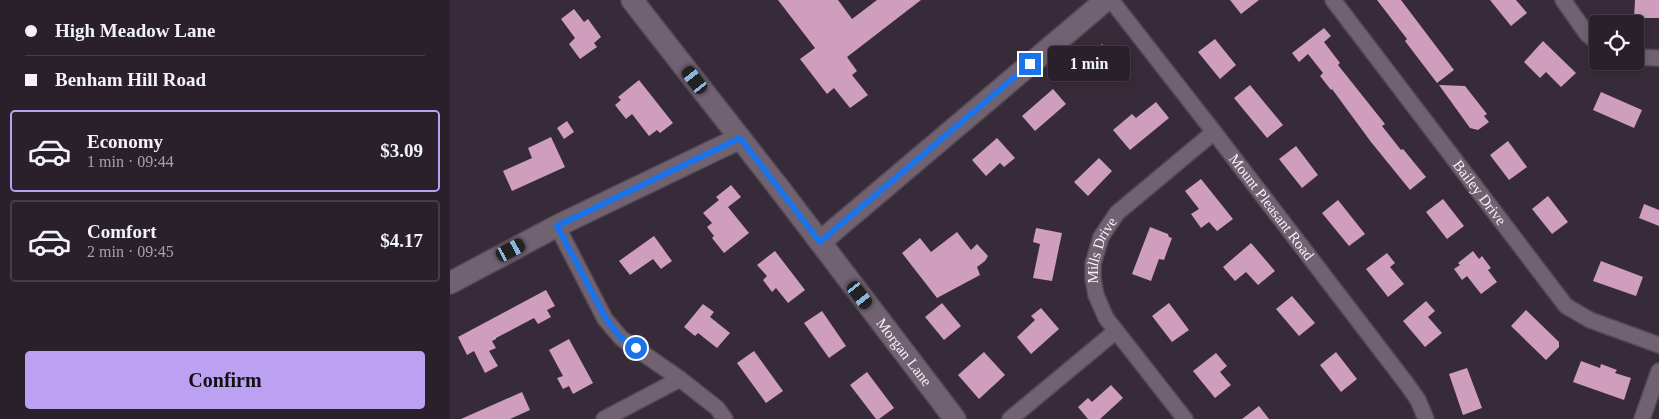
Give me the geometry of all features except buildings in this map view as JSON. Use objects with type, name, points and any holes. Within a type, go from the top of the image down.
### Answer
[{"type":"street","name":"Morgan Lane","points":[[632,0],[955,419]]},
{"type":"street","points":[[820,242],[1106,0]]},
{"type":"street","name":"Mount Pleasant Road","points":[[1111,0],[1406,383],[1418,400],[1426,419]]},
{"type":"street","name":"Bailey Drive","points":[[1334,0],[1566,306],[1590,320],[1659,345]]},
{"type":"street","points":[[1563,0],[1589,36]]},
{"type":"street","points":[[1644,57],[1659,58]]},
{"type":"street","name":"Mills Drive","points":[[1185,419],[1101,308],[1093,278],[1093,264],[1101,237],[1117,213],[1214,132]]},
{"type":"street","points":[[450,283],[557,226],[740,138]]},
{"type":"street","points":[[557,226],[606,319],[621,338],[680,379],[717,408],[725,419]]},
{"type":"street","points":[[1010,419],[1116,330]]},
{"type":"street","points":[[1642,419],[1659,371]]},
{"type":"street","points":[[604,419],[680,379]]},
{"type":"route","points":[[636,348],[621,338],[606,319],[557,226],[740,138],[820,242],[1030,64]]}]
